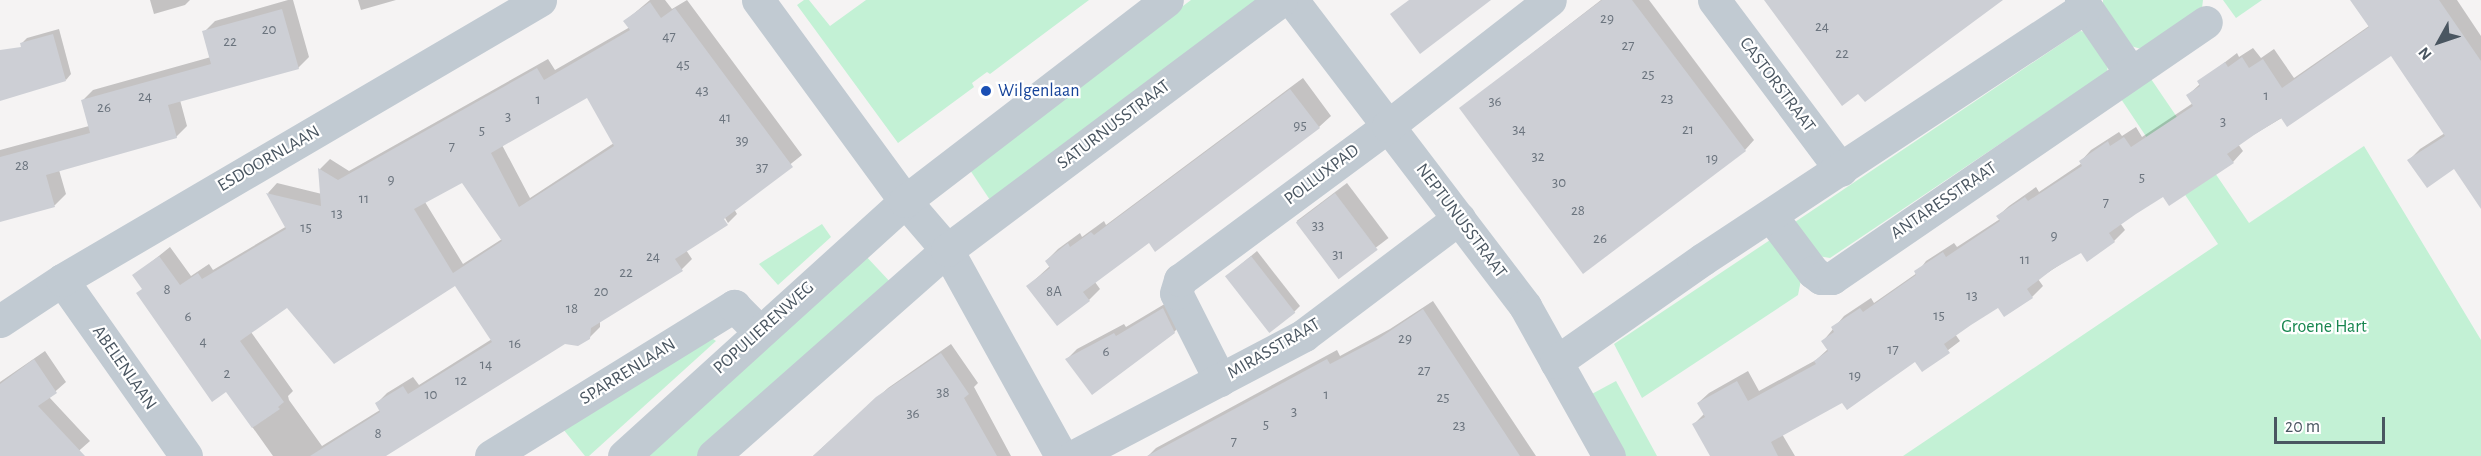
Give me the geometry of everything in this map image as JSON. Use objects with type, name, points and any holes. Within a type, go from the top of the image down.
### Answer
[{"type":"street","name":"ESDOORNLAAN","points":[[0,321],[63,280],[540,0]]},
{"type":"street","points":[[758,0],[905,201],[947,250],[1061,456]]},
{"type":"street","points":[[905,201],[1167,0]]},
{"type":"street","name":"SATURNUSSTRAAT","points":[[947,250],[1281,0]]},
{"type":"street","name":"NEPTUNUSSTRAAT","points":[[1292,0],[1525,306],[1609,456]]},
{"type":"street","name":"POLLUXPAD","points":[[1220,380],[1176,293],[1180,280],[1388,126],[1550,0]]},
{"type":"street","name":"CASTORSTRAAT","points":[[1714,0],[1841,170]]},
{"type":"street","points":[[1556,363],[1703,259],[1841,170],[2084,2],[2131,73]]},
{"type":"street","name":"ANTARESSTRAAT","points":[[1771,216],[1813,272],[1821,278],[1832,278],[2206,22]]},
{"type":"street","name":"POPULIERENWEG","points":[[624,456],[759,331],[905,201]]},
{"type":"street","name":"MIRASSTRAAT","points":[[1074,456],[1304,335],[1459,218]]},
{"type":"street","points":[[713,456],[947,250]]},
{"type":"street","name":"ABELENLAAN","points":[[63,280],[186,456]]},
{"type":"street","name":"SPARRENLAAN","points":[[492,456],[734,306],[759,331]]},
{"type":"green space","points":[[804,0],[809,0],[830,26],[866,0],[1089,0],[990,74],[987,72],[972,83],[974,87],[898,143],[797,5]]},
{"type":"green space","points":[[1191,0],[1262,0],[992,203],[968,167]]},
{"type":"green space","points":[[2103,0],[2203,0],[2202,8],[2141,49],[2131,46],[2103,4]]},
{"type":"green space","points":[[2223,0],[2262,0],[2236,18]]},
{"type":"green space","points":[[2080,31],[2092,33],[2109,58],[2107,72],[1830,258],[1818,256],[1795,222]]},
{"type":"green space","name":"Groene Hart","points":[[2149,76],[2249,223],[2364,146],[2481,340],[2481,456],[1903,456],[2218,244],[2119,96]]},
{"type":"green space","points":[[822,224],[831,237],[778,285],[759,264]]},
{"type":"green space","points":[[1773,238],[1801,280],[1798,295],[1642,398],[1614,344]]},
{"type":"green space","points":[[863,253],[893,285],[700,456],[640,456]]},
{"type":"green space","points":[[710,337],[716,341],[589,456],[585,456],[563,429]]},
{"type":"green space","points":[[1616,381],[1657,456],[1623,456],[1590,395]]},
{"type":"building","points":[[1409,0],[1491,0],[1420,54],[1390,14]]},
{"type":"building","points":[[1602,0],[1632,0],[1746,151],[1583,274],[1459,108]]},
{"type":"building","points":[[1764,0],[2003,0],[1865,102],[1858,94],[1842,106]]},
{"type":"building","points":[[2350,0],[2439,0],[2481,61],[2481,209],[2454,169],[2427,188],[2407,160],[2445,136],[2391,56],[2287,127],[2281,118],[2254,135],[2227,154],[2234,163],[2169,206],[2163,197],[2136,214],[2109,233],[2115,242],[2087,262],[2081,253],[2053,269],[2027,289],[2033,298],[2004,317],[1998,308],[1971,325],[1944,344],[1950,353],[1922,372],[1915,362],[1847,410],[1842,403],[1771,442],[1778,456],[1710,456],[1692,424],[1705,417],[1697,403],[1737,381],[1748,401],[1816,364],[1814,361],[1828,351],[1821,341],[1834,332],[1831,327],[1860,308],[1863,312],[1916,275],[1914,271],[1943,252],[1946,257],[2000,221],[1996,216],[2025,197],[2028,201],[2082,166],[2079,161],[2108,141],[2110,146],[2124,137],[2131,147],[2193,106],[2186,95],[2200,86],[2197,81],[2225,62],[2228,67],[2242,57],[2249,68],[2263,59],[2282,88],[2369,27]]},
{"type":"building","points":[[650,2],[661,18],[675,8],[793,167],[724,219],[728,225],[675,259],[683,271],[591,328],[590,339],[578,346],[565,344],[386,456],[310,456],[380,412],[375,403],[403,386],[408,394],[492,342],[455,286],[334,364],[287,308],[240,341],[284,402],[278,407],[280,409],[252,428],[226,392],[212,402],[136,293],[142,289],[132,275],[159,256],[180,285],[198,273],[202,279],[286,229],[266,193],[321,206],[318,168],[338,180],[537,68],[544,80],[630,30],[623,21]],"holes":[[[587,98],[614,146],[519,207],[491,153]],[[462,183],[502,241],[453,273],[414,209]]]},
{"type":"building","points":[[282,9],[299,69],[168,105],[177,138],[46,175],[55,207],[0,222],[0,157],[90,133],[81,100],[211,64],[202,31]]},
{"type":"building","points":[[53,34],[66,81],[0,101],[0,50],[21,47],[20,43]]},
{"type":"building","points":[[1290,89],[1320,128],[1155,252],[1149,243],[1083,292],[1090,301],[1057,326],[1026,286],[1050,268],[1045,261],[1068,243],[1070,247],[1091,232],[1094,235]]},
{"type":"building","points":[[1335,193],[1378,250],[1339,279],[1296,222]]},
{"type":"building","points":[[1251,256],[1295,313],[1269,333],[1225,276]]},
{"type":"building","points":[[1163,308],[1175,333],[1092,395],[1065,359],[1114,333],[1116,336]]},
{"type":"building","points":[[1423,309],[1520,456],[1147,456],[1327,359],[1330,364],[1378,339]]},
{"type":"building","points":[[941,353],[969,394],[964,398],[997,456],[813,456],[876,397]]},
{"type":"building","points":[[34,359],[57,393],[38,406],[85,456],[0,456],[0,384]]},
{"type":"place","name":"Wilgenlaan","points":[[986,91]]}]
